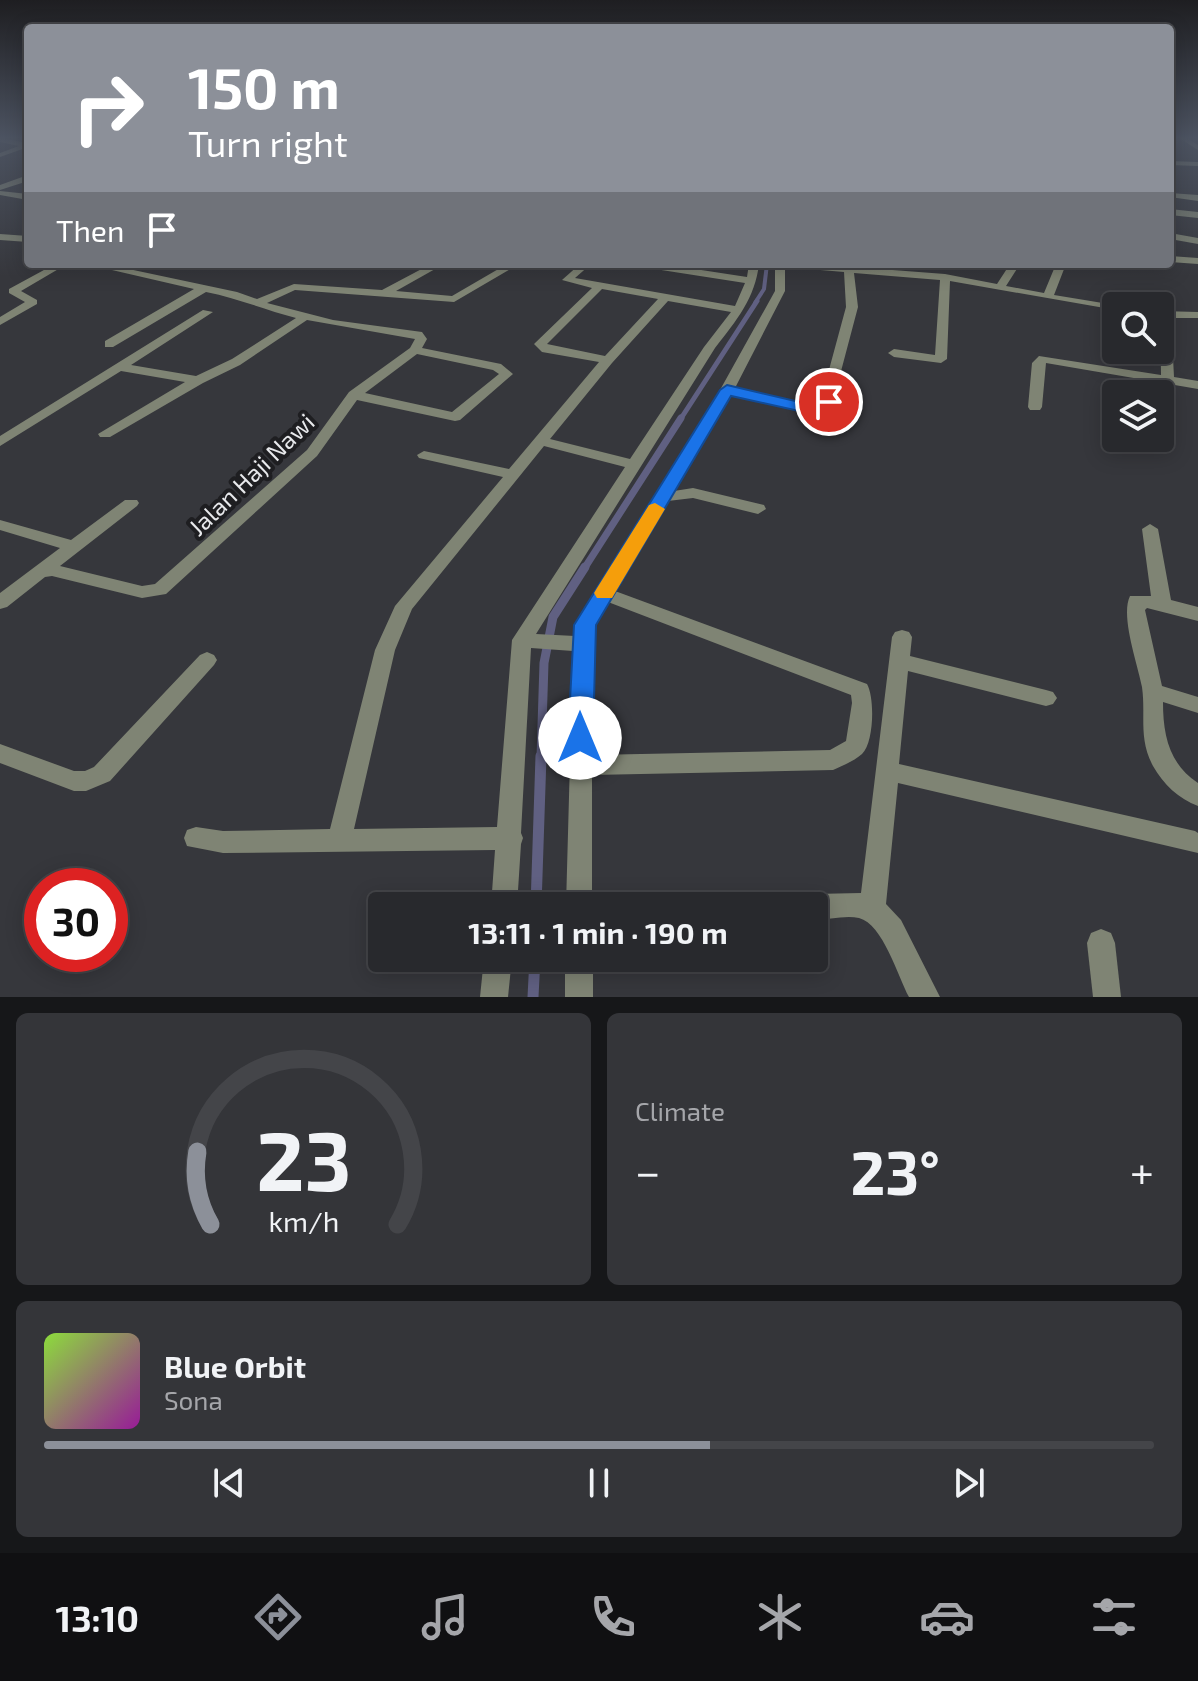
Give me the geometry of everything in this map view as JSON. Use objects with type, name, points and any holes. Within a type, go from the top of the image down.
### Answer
[{"type":"street","points":[[0,191],[24,196]]},
{"type":"street","points":[[1174,195],[1198,198]]},
{"type":"street","points":[[1174,212],[1198,215]]},
{"type":"street","points":[[0,237],[24,239]]},
{"type":"street","points":[[1174,237],[1198,241]]},
{"type":"street","points":[[1174,259],[1198,261]]},
{"type":"street","points":[[13,291],[55,268]]},
{"type":"street","points":[[112,268],[204,288],[306,316],[421,336],[415,350],[497,367],[507,374],[468,410],[455,417],[354,395]]},
{"type":"street","points":[[133,272],[142,268]]},
{"type":"street","points":[[385,293],[432,268]]},
{"type":"street","points":[[257,303],[294,287],[454,299],[507,268]]},
{"type":"street","points":[[581,268],[567,280],[598,288],[738,310]]},
{"type":"street","points":[[664,268],[778,291]]},
{"type":"street","points":[[505,892],[527,641],[634,465],[710,347],[755,285],[754,268]]},
{"type":"street","points":[[579,892],[580,765],[576,643],[727,390],[778,291],[781,268]]},
{"type":"street","points":[[727,390],[808,408],[826,406],[852,307],[848,268]]},
{"type":"street","points":[[866,268],[945,277],[1102,305]]},
{"type":"street","points":[[999,288],[1012,268]]},
{"type":"street","points":[[1048,297],[1058,268]]},
{"type":"street","points":[[894,353],[931,359],[943,356],[945,277]]},
{"type":"street","points":[[109,344],[204,288]]},
{"type":"street","points":[[598,288],[540,344],[546,349],[608,360]]},
{"type":"street","points":[[0,290],[13,291],[31,298],[33,302],[0,322]]},
{"type":"street","points":[[339,842],[393,625],[439,560],[608,360],[666,297]]},
{"type":"street","points":[[29,305],[49,309]]},
{"type":"street","points":[[0,442],[207,312]]},
{"type":"street","points":[[1174,315],[1198,315]]},
{"type":"street","points":[[105,434],[198,380],[236,362],[306,316]]},
{"type":"street","name":"Jalan Haji Nawi","points":[[40,572],[66,572],[142,592],[160,590],[312,453],[354,395],[415,350]]},
{"type":"street","points":[[1035,407],[1038,363],[1042,359],[1162,380]]},
{"type":"street","points":[[119,367],[198,380]]},
{"type":"street","points":[[1174,382],[1198,385]]},
{"type":"street","points":[[540,441],[634,465]]},
{"type":"street","points":[[424,455],[512,474]]},
{"type":"street","points":[[662,497],[693,493],[758,509]]},
{"type":"street","points":[[0,602],[131,503]]},
{"type":"street","points":[[0,525],[71,546]]},
{"type":"street","points":[[1150,529],[1162,604]]},
{"type":"street","points":[[580,765],[833,760],[856,746],[863,703],[860,690],[847,683],[604,594]]},
{"type":"street","points":[[1198,614],[1137,601],[1136,610],[1153,691],[1152,727],[1162,761],[1179,783],[1198,796]]},
{"type":"street","points":[[872,909],[902,637]]},
{"type":"street","points":[[527,641],[576,643]]},
{"type":"street","points":[[0,753],[74,781],[86,781],[102,774],[207,660]]},
{"type":"street","points":[[900,661],[1046,698]]},
{"type":"street","points":[[1153,691],[1198,705]]},
{"type":"street","points":[[889,771],[1195,843]]},
{"type":"street","points":[[196,838],[223,842],[339,842],[511,838]]},
{"type":"street","points":[[828,906],[856,905],[872,909],[886,919],[926,997]]},
{"type":"street","points":[[1101,943],[1107,997]]},
{"type":"street","points":[[494,997],[497,972]]},
{"type":"street","points":[[579,972],[579,997]]},
{"type":"waterway","points":[[755,303],[764,289],[767,268]]},
{"type":"waterway","points":[[680,420],[757,301]]},
{"type":"waterway","points":[[584,569],[681,418]]},
{"type":"waterway","points":[[541,758],[544,663],[553,617],[585,567]]},
{"type":"waterway","points":[[536,892],[541,756]]},
{"type":"waterway","points":[[533,997],[534,972]]},
{"type":"slow traffic","points":[[604,593],[655,509]]},
{"type":"route","points":[[580,738],[585,625],[727,390],[808,408],[821,408],[829,402]]}]
